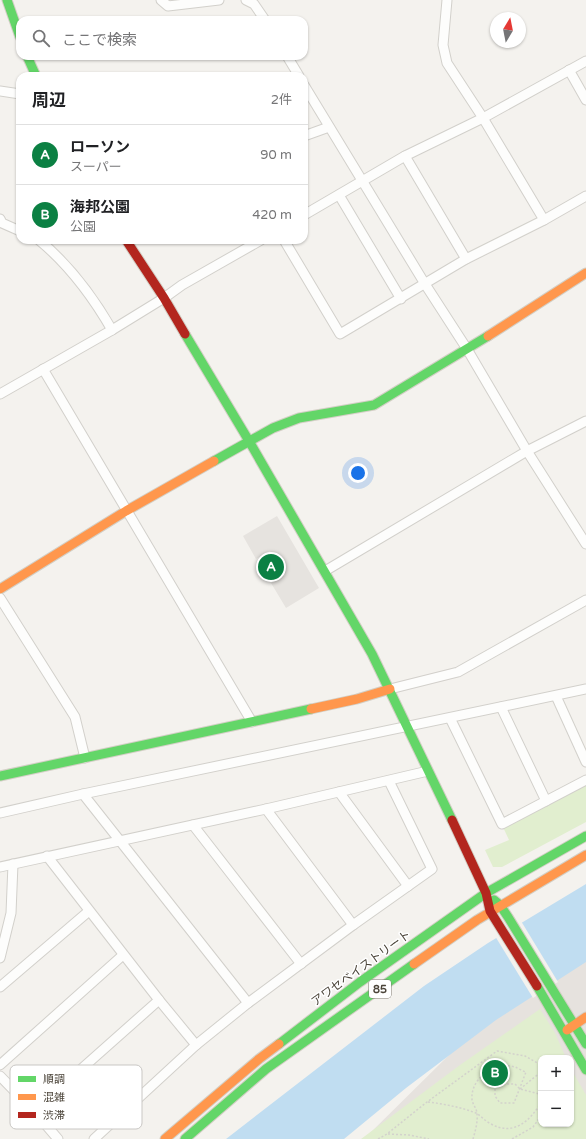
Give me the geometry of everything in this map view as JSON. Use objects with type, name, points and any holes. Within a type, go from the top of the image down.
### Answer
[{"type":"street","points":[[7,0],[16,26]]},
{"type":"street","points":[[161,0],[168,6],[219,0]]},
{"type":"street","points":[[246,0],[254,4],[262,16]]},
{"type":"street","points":[[447,0],[443,45],[447,63],[484,118],[544,220]]},
{"type":"street","points":[[29,60],[34,72]]},
{"type":"street","points":[[289,60],[296,72]]},
{"type":"street","points":[[308,213],[363,182],[405,156],[484,118],[586,61]]},
{"type":"street","points":[[569,70],[586,100]]},
{"type":"street","points":[[0,91],[16,93]]},
{"type":"street","points":[[308,92],[425,284],[468,349],[527,451],[586,544]]},
{"type":"street","points":[[308,135],[329,127]]},
{"type":"street","points":[[405,156],[466,260]]},
{"type":"street","points":[[339,195],[401,299]]},
{"type":"street","points":[[286,244],[340,334],[466,260],[544,220],[586,196]]},
{"type":"street","points":[[0,219],[2,223],[16,229]]},
{"type":"street","points":[[44,244],[84,288],[98,306],[112,330]]},
{"type":"street","points":[[131,244],[325,570],[372,654],[486,893],[490,911],[548,1003],[586,1070]]},
{"type":"street","points":[[0,394],[112,330],[164,298],[182,285],[254,244]]},
{"type":"street","points":[[0,589],[126,511],[273,428],[299,418],[374,405],[468,349],[586,273]]},
{"type":"street","points":[[43,369],[252,722]]},
{"type":"street","points":[[325,570],[527,451],[586,421]]},
{"type":"street","points":[[0,598],[75,717],[85,758]]},
{"type":"street","points":[[0,776],[357,699],[458,672],[586,600]]},
{"type":"street","points":[[0,813],[83,794],[407,728],[586,689]]},
{"type":"street","points":[[556,696],[586,762]]},
{"type":"street","points":[[501,707],[546,801]]},
{"type":"street","points":[[450,718],[502,824],[586,780]]},
{"type":"street","points":[[0,866],[266,809],[428,771]]},
{"type":"street","points":[[142,1095],[196,1045],[248,1003],[353,925],[432,869],[389,781]]},
{"type":"street","points":[[339,792],[408,886]]},
{"type":"street","points":[[83,794],[248,1003]]},
{"type":"street","points":[[266,809],[353,925]]},
{"type":"street","points":[[192,825],[301,964]]},
{"type":"street","name":"アワセベイストリート","points":[[165,1139],[271,1049],[360,982],[486,893],[586,836]]},
{"type":"street","name":"85","points":[[185,1139],[266,1069],[490,911],[586,855]]},
{"type":"street","points":[[47,856],[123,955],[196,1045]]},
{"type":"street","points":[[0,958],[11,913],[13,864]]},
{"type":"street","points":[[486,893],[500,905],[508,917],[586,1044]]},
{"type":"street","points":[[0,987],[89,911]]},
{"type":"street","points":[[0,1065],[123,955]]},
{"type":"street","points":[[86,1065],[159,1000]]},
{"type":"street","points":[[564,1032],[586,1017]]},
{"type":"street","points":[[0,1076],[10,1086]]},
{"type":"street","points":[[49,1129],[58,1139]]},
{"type":"street","points":[[94,1139],[105,1129]]},
{"type":"path","points":[[378,1139],[387,1134],[427,1102],[497,1051],[525,1056],[538,1063]]},
{"type":"path","points":[[473,1139],[477,1114],[472,1099],[474,1087],[483,1074],[492,1068],[504,1066],[515,1067],[526,1072],[520,1089],[514,1103],[500,1103],[495,1096],[495,1089],[501,1084],[515,1084],[520,1089],[538,1094]]},
{"type":"path","points":[[520,1089],[538,1074]]},
{"type":"path","points":[[427,1102],[451,1105],[477,1114],[491,1125],[510,1130],[523,1124],[534,1114],[538,1108]]},
{"type":"path","points":[[512,1139],[533,1127],[538,1120]]},
{"type":"path","points":[[387,1134],[409,1134],[429,1139]]},
{"type":"shaded area","points":[[277,516],[319,588],[286,608],[271,583],[285,575],[270,551],[256,559],[243,536]]},
{"type":"shaded area","points":[[586,950],[586,1139],[364,1139],[530,975]]},
{"type":"green space","points":[[586,781],[586,822],[502,867],[493,867],[485,850],[509,840],[502,825]]},
{"type":"green space","points":[[540,1009],[555,1033],[565,1055],[538,1055],[538,1127],[574,1127],[574,1074],[586,1095],[586,1139],[361,1139],[460,1065]]},
{"type":"water","points":[[586,884],[586,962],[496,1020],[406,1088],[344,1139],[226,1139],[424,986],[488,943]]},
{"type":"pier","points":[[521,921],[558,982],[533,998],[495,936]]},
{"type":"traffic: fast","points":[[7,0],[16,26]]},
{"type":"traffic: fast","points":[[29,60],[34,72]]},
{"type":"traffic: fast","points":[[185,334],[249,441],[372,654],[452,820]]},
{"type":"traffic: fast","points":[[214,461],[273,428],[299,418],[374,405],[488,336]]},
{"type":"traffic: fast","points":[[0,776],[311,709]]},
{"type":"traffic: fast","points":[[279,1044],[360,982],[486,893],[586,836]]},
{"type":"traffic: fast","points":[[494,900],[500,905],[508,917],[586,1044]]},
{"type":"traffic: fast","points":[[185,1139],[266,1069],[414,964]]},
{"type":"traffic: fast","points":[[537,986],[586,1070]]},
{"type":"traffic: slow","points":[[488,336],[586,273]]},
{"type":"traffic: slow","points":[[0,589],[126,511],[214,461]]},
{"type":"traffic: slow","points":[[311,709],[357,699],[390,689]]},
{"type":"traffic: slow","points":[[414,964],[477,920],[586,855]]},
{"type":"traffic: slow","points":[[567,1030],[586,1017]]},
{"type":"traffic: slow","points":[[165,1139],[259,1059],[279,1044]]},
{"type":"traffic: jam","points":[[129,244],[164,298],[185,334]]},
{"type":"traffic: jam","points":[[452,820],[486,893],[490,911],[537,986]]},
{"type":"place","name":"ローソン","points":[[271,567]]},
{"type":"place","name":"海邦公園","points":[[495,1073]]}]
